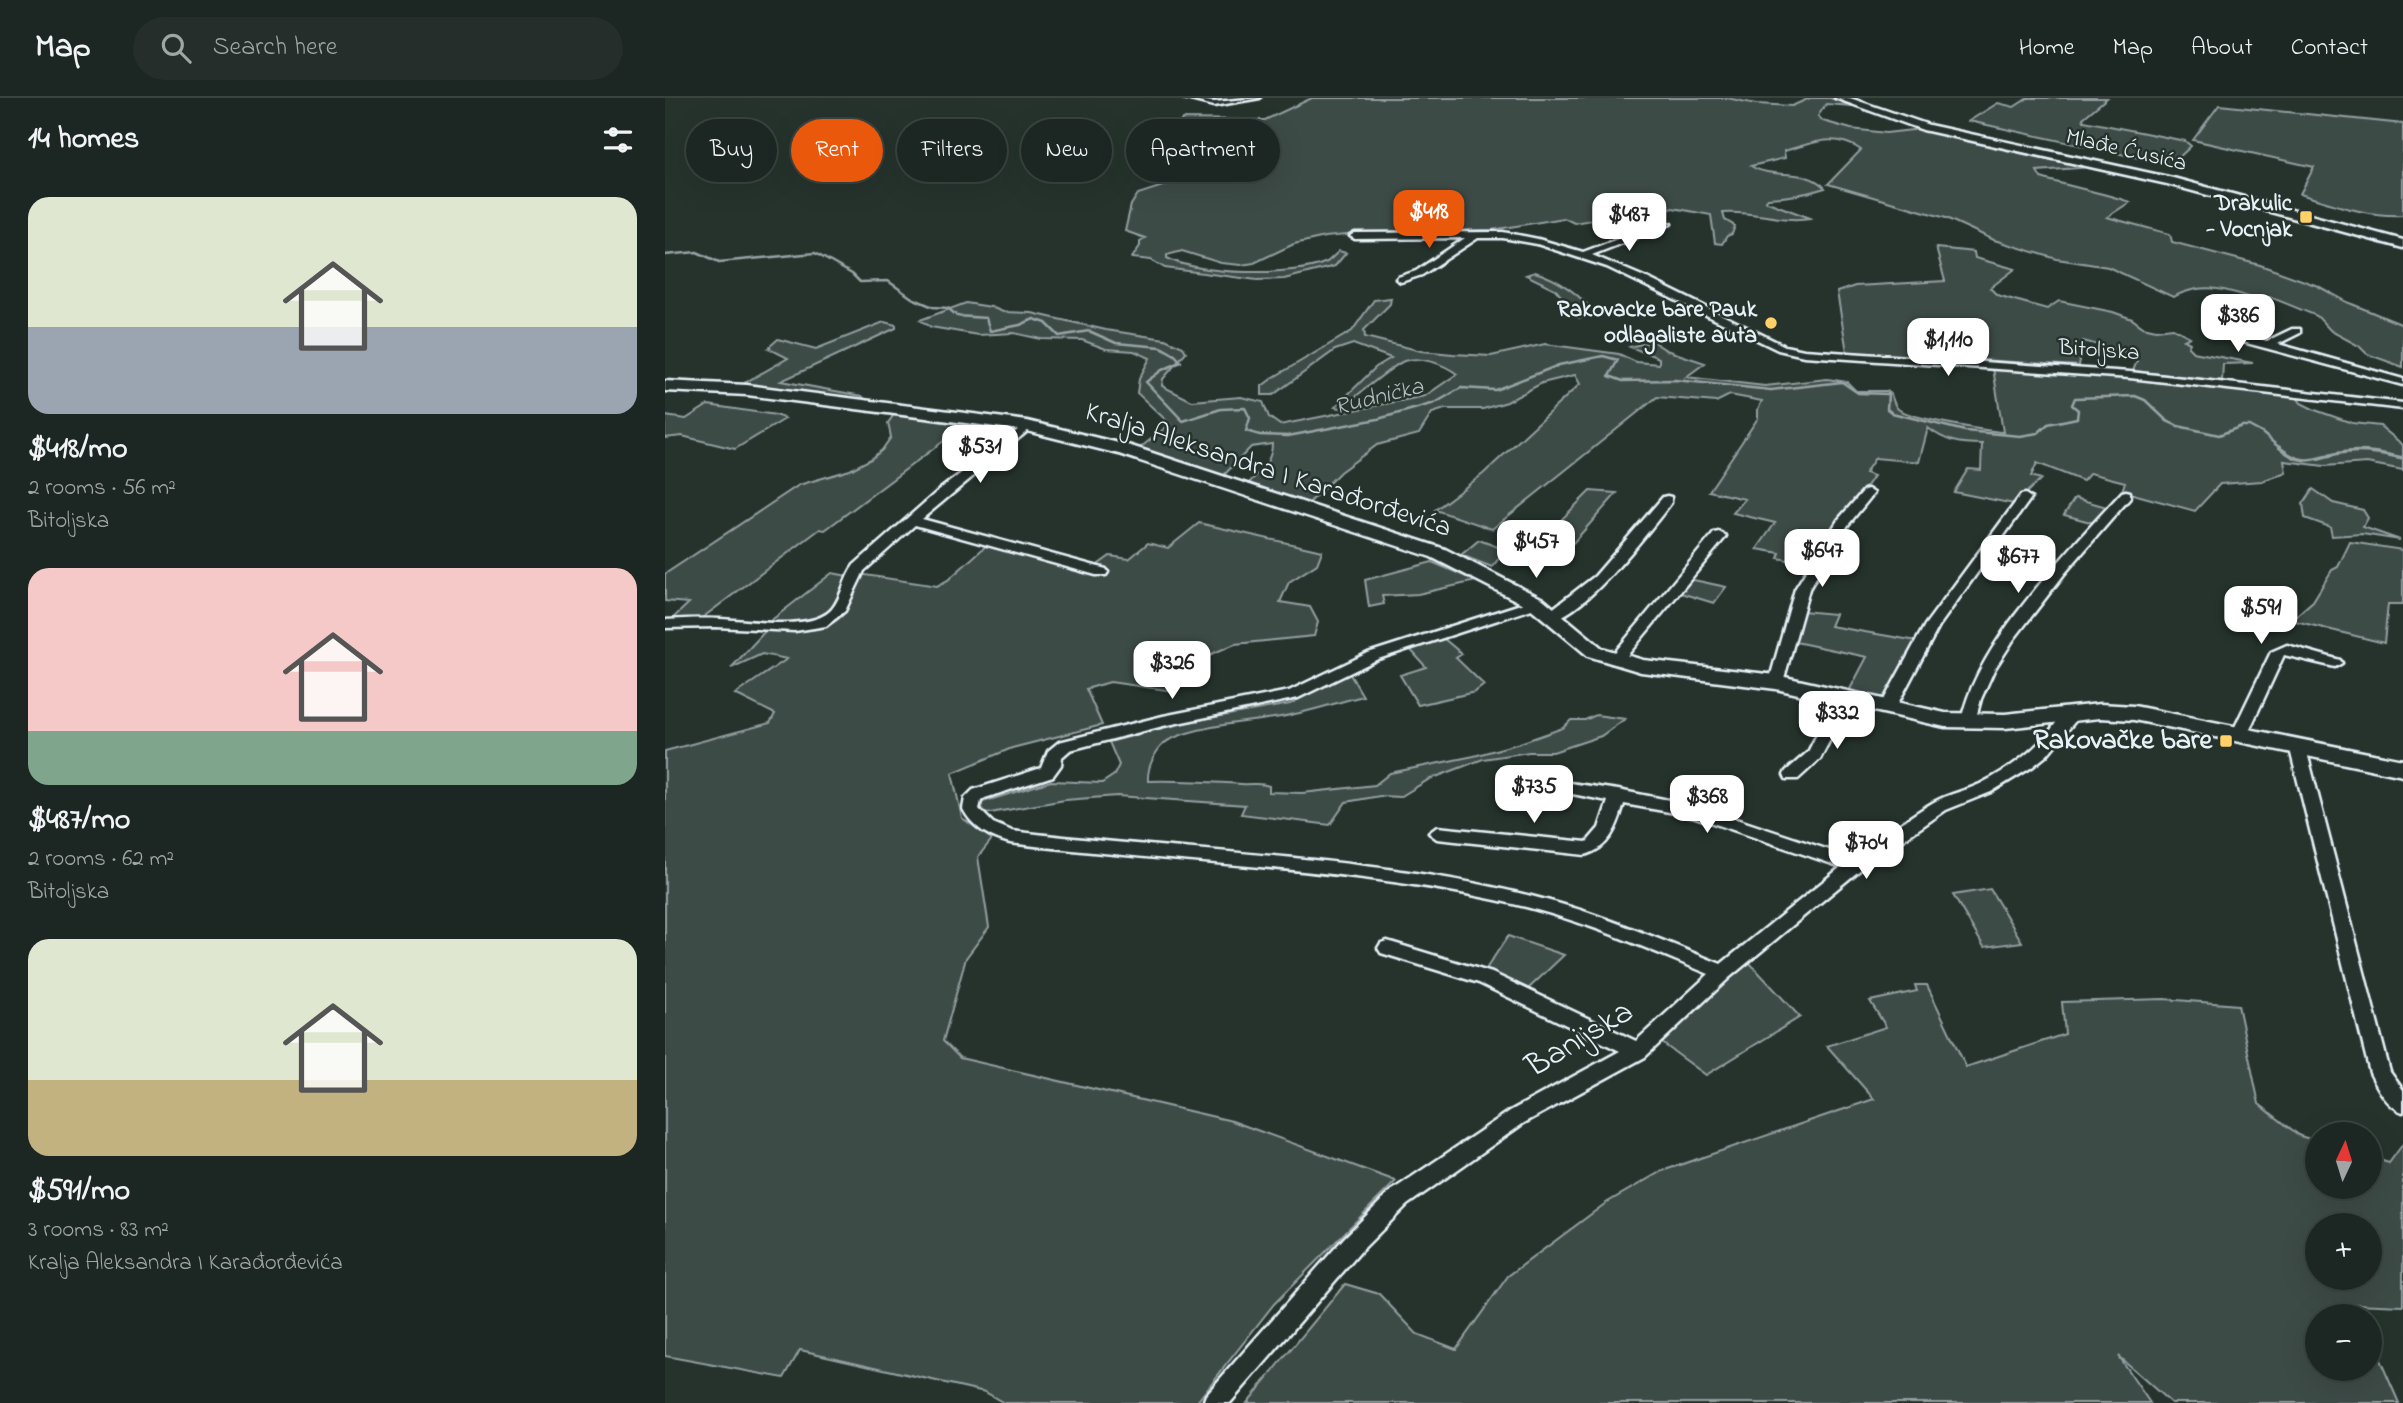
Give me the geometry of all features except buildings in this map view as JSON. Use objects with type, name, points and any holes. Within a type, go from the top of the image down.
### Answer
[{"type":"street","points":[[1187,98],[1214,104],[1256,98]]},
{"type":"street","name":"Mlađe Ćusića","points":[[1840,98],[1927,128],[2169,181],[2403,244]]},
{"type":"street","points":[[1584,255],[1666,224]]},
{"type":"street","points":[[1401,279],[1419,274],[1476,235]]},
{"type":"street","name":"Bitoljska","points":[[1355,236],[1476,235],[1521,238],[1584,255],[1795,351],[2116,373],[2403,406]]},
{"type":"street","points":[[2268,345],[2296,331]]},
{"type":"street","points":[[2217,332],[2403,382]]},
{"type":"street","name":"Kralja Aleksandra I Karađorđevića","points":[[665,386],[747,390],[1027,426],[1125,450],[1357,525],[1457,561],[1536,603],[1595,652],[1616,660],[1676,671],[1776,682],[1934,719],[2005,721],[2069,713],[2134,713],[2403,768]]},
{"type":"street","points":[[665,624],[716,623],[795,627],[821,623],[838,611],[859,568],[912,520],[1027,426]]},
{"type":"street","points":[[1776,682],[1802,589],[1843,523],[1868,493]]},
{"type":"street","points":[[1969,722],[1970,707],[1992,663],[2027,610],[2126,495]]},
{"type":"street","points":[[1887,709],[1932,625],[2025,498]]},
{"type":"street","points":[[1552,616],[1577,598],[1612,564],[1667,500]]},
{"type":"street","points":[[912,520],[1101,572]]},
{"type":"street","points":[[1616,660],[1719,536]]},
{"type":"street","points":[[1536,603],[1373,656],[1285,698],[1163,721],[1065,746],[1054,755],[1053,765],[1047,772],[979,794],[973,798],[971,809],[979,820],[993,831],[1010,837],[1406,879],[1504,896],[1591,920],[1723,972]]},
{"type":"street","points":[[2240,733],[2278,652],[2287,649],[2335,663]]},
{"type":"street","points":[[1792,775],[1814,755],[1844,698]]},
{"type":"street","name":"Banijska","points":[[1215,1403],[1325,1275],[1399,1198],[1517,1117],[1638,1051],[1723,972],[1856,865],[1940,806],[1985,788],[2026,763],[2041,751],[2068,720],[2069,713]]},
{"type":"street","points":[[2297,745],[2381,1073],[2388,1087],[2403,1104]]},
{"type":"street","points":[[1563,787],[1694,811],[1856,865]]},
{"type":"street","points":[[1437,833],[1585,849],[1597,845],[1604,836],[1618,795]]},
{"type":"street","points":[[1387,948],[1485,978],[1638,1051]]},
{"type":"shaded area","points":[[1312,98],[1727,98],[1756,104],[1792,106],[1810,98],[1830,98],[1853,106],[1826,104],[1818,116],[1823,121],[1851,129],[1886,133],[1921,129],[2093,167],[2037,171],[2041,178],[2130,202],[2107,217],[2170,234],[2172,242],[2260,265],[2318,286],[2347,302],[2403,325],[2403,367],[2367,354],[2359,346],[2331,331],[2317,316],[2270,297],[2262,301],[2207,288],[2173,297],[2108,267],[2057,259],[1994,240],[1946,218],[1828,184],[1861,150],[1833,140],[1814,142],[1784,151],[1785,158],[1751,166],[1769,172],[1809,178],[1825,188],[1768,198],[1765,201],[1810,218],[1788,219],[1723,213],[1725,220],[1735,226],[1732,234],[1727,236],[1722,244],[1715,243],[1711,215],[1673,208],[1638,217],[1632,213],[1574,223],[1564,218],[1492,230],[1368,233],[1325,237],[1294,244],[1254,263],[1241,265],[1221,263],[1182,251],[1167,255],[1167,258],[1182,264],[1201,268],[1270,272],[1312,267],[1327,262],[1339,251],[1346,253],[1335,266],[1284,279],[1257,280],[1165,268],[1151,260],[1132,258],[1140,246],[1140,241],[1145,238],[1125,231],[1131,205],[1138,194],[1175,182],[1280,182],[1280,119],[1267,119]]},
{"type":"shaded area","points":[[2028,98],[2107,98],[2083,118],[2084,121],[2185,141],[2191,146],[2171,165],[1969,121],[1998,103],[2014,107]]},
{"type":"shaded area","points":[[2219,105],[2403,124],[2403,215],[2364,212],[2300,194],[2314,167],[2193,140]]},
{"type":"shaded area","points":[[1936,248],[1974,252],[1975,258],[2015,269],[1990,288],[1997,295],[2047,309],[2059,301],[2113,312],[2132,319],[2143,327],[2156,330],[2173,328],[2190,337],[2184,340],[2190,343],[2188,347],[2193,352],[2253,363],[2223,364],[2222,381],[2133,371],[2137,361],[2129,353],[2083,341],[2079,366],[1847,352],[1837,292],[1855,286],[1945,281]]},
{"type":"shaded area","points":[[1535,272],[1568,288],[1595,313],[1580,318],[1564,314],[1561,296],[1555,289],[1526,275]]},
{"type":"shaded area","points":[[1391,298],[1390,304],[1364,330],[1365,337],[1421,351],[1491,356],[1545,344],[1619,354],[1636,362],[1659,364],[1659,358],[1630,347],[1652,341],[1666,350],[1705,363],[1686,377],[1765,386],[1827,379],[1847,382],[1856,391],[1887,391],[1898,409],[1905,413],[1948,424],[2003,432],[1993,368],[2097,374],[2295,394],[2301,403],[2315,410],[2352,423],[2380,426],[2403,445],[2403,470],[2367,463],[2324,466],[2284,461],[2286,472],[2262,481],[2220,484],[2195,511],[2122,491],[2125,482],[2090,473],[2083,481],[2037,463],[2031,476],[2041,479],[2014,504],[1954,492],[1968,469],[1981,470],[1982,444],[1953,441],[1928,428],[1919,462],[1875,458],[1865,473],[1874,476],[1811,565],[1778,558],[1780,553],[1757,549],[1775,523],[1733,513],[1745,499],[1709,491],[1758,418],[1762,401],[1730,395],[1716,402],[1657,397],[1492,529],[1435,510],[1483,474],[1580,384],[1575,375],[1542,383],[1507,402],[1483,409],[1445,409],[1432,413],[1419,434],[1377,445],[1340,472],[1308,504],[1248,484],[1268,461],[1272,444],[1251,447],[1223,476],[1136,451],[1170,424],[1137,393],[1139,379],[1150,358],[1134,351],[1106,349],[1082,340],[1041,339],[1014,333],[978,335],[931,327],[920,320],[966,303],[1003,312],[1032,313],[1106,330],[1165,339],[1183,347],[1186,352],[1163,379],[1162,386],[1192,401],[1241,397],[1263,402],[1269,417],[1280,425],[1425,396],[1457,374],[1432,362],[1411,359],[1382,375],[1341,408],[1335,407],[1376,367],[1391,358],[1353,344],[1335,350],[1273,395],[1262,395],[1262,386],[1274,377],[1352,331],[1374,300]]},
{"type":"shaded area","points":[[884,322],[896,325],[896,328],[781,381],[862,396],[865,399],[862,402],[741,385],[788,358],[768,348],[778,339],[816,349]]},
{"type":"shaded area","points":[[708,405],[776,415],[785,419],[735,449],[682,436],[665,438],[665,416],[686,419]]},
{"type":"shaded area","points":[[895,413],[969,422],[702,618],[671,620],[689,603],[665,601],[665,574],[799,485],[850,470],[871,459],[891,437],[888,423]]},
{"type":"shaded area","points":[[2313,489],[2333,503],[2363,510],[2368,518],[2363,527],[2400,540],[2362,534],[2332,536],[2330,527],[2305,518],[2303,504]]},
{"type":"shaded area","points":[[1590,491],[1617,493],[1573,543],[1547,534]]},
{"type":"shaded area","points":[[2075,498],[2107,507],[2094,523],[2064,515]]},
{"type":"shaded area","points":[[1199,523],[1322,551],[1317,564],[1289,582],[1280,602],[1310,607],[1318,622],[1314,636],[1235,644],[1195,661],[1174,663],[1179,679],[1173,691],[1110,682],[1086,689],[1102,725],[1012,748],[952,773],[962,818],[992,839],[978,857],[989,927],[966,958],[943,1041],[960,1058],[1232,1121],[1396,1181],[1274,1304],[1196,1403],[1004,1403],[985,1392],[800,1350],[784,1378],[665,1356],[665,751],[770,723],[775,714],[735,694],[787,659],[762,654],[731,668],[767,629],[809,630],[830,625],[839,619],[848,607],[859,574],[937,586],[948,580],[988,544],[1107,571],[1095,567],[1110,556],[1129,559],[1148,543],[1168,548]]},
{"type":"shaded area","points":[[1479,540],[1506,550],[1492,567],[1461,555]]},
{"type":"shaded area","points":[[2350,542],[2403,550],[2403,604],[2388,604],[2384,643],[2291,620],[2313,601],[2332,570],[2338,567]]},
{"type":"shaded area","points":[[1432,562],[1476,581],[1418,594],[1382,596],[1384,604],[1369,607],[1365,580]]},
{"type":"shaded area","points":[[832,573],[848,576],[827,612],[810,621],[769,622]]},
{"type":"shaded area","points":[[1689,579],[1726,587],[1714,603],[1677,592]]},
{"type":"shaded area","points":[[1802,611],[1835,614],[1830,626],[1917,641],[1883,703],[1848,693],[1867,657],[1795,642]]},
{"type":"shaded area","points":[[1443,638],[1462,654],[1456,658],[1484,685],[1475,692],[1418,705],[1400,675],[1426,667],[1409,648]]},
{"type":"shaded area","points":[[1348,671],[1363,696],[1296,714],[1181,735],[1164,743],[1156,752],[1148,781],[1259,784],[1269,786],[1269,792],[1302,793],[1375,785],[1390,773],[1474,756],[1520,743],[1563,728],[1571,720],[1585,720],[1596,715],[1625,719],[1601,736],[1553,752],[1529,752],[1483,759],[1428,780],[1400,797],[1380,796],[1346,802],[1330,825],[1241,814],[1245,805],[1117,796],[1065,800],[984,814],[981,806],[983,802],[1051,781],[1102,783],[1114,775],[1119,765],[1109,742],[1182,723],[1290,704]]},
{"type":"shaded area","points":[[1990,889],[2022,942],[1984,947],[1953,895]]},
{"type":"shaded area","points":[[1508,936],[1564,955],[1528,989],[1484,972]]},
{"type":"shaded area","points":[[1748,961],[1800,1017],[1706,1075],[1662,1043]]},
{"type":"shaded area","points":[[1915,985],[1927,985],[1966,1067],[2065,1034],[2062,1002],[2164,999],[2238,1005],[2259,1104],[2305,1137],[2305,1199],[2382,1199],[2382,1161],[2389,1163],[2403,1144],[2403,1306],[2305,1304],[2305,1381],[2382,1381],[2382,1364],[2399,1403],[2171,1403],[2118,1356],[2150,1403],[1247,1403],[1345,1284],[1379,1294],[1417,1334],[1456,1349],[1508,1276],[1606,1203],[1662,1171],[1874,1099],[1827,1046],[1886,1027],[1870,1001],[1917,991]]},
{"type":"waterway","name":"Rudnička","points":[[665,255],[697,252],[719,262],[815,253],[852,274],[860,282],[888,281],[912,298],[933,307],[948,308],[957,316],[986,318],[990,331],[1020,325],[1034,319],[1046,323],[1059,336],[1089,331],[1116,343],[1161,347],[1181,362],[1162,370],[1146,382],[1183,421],[1221,409],[1245,408],[1250,418],[1246,431],[1260,435],[1288,436],[1378,419],[1435,403],[1461,388],[1495,390],[1559,365],[1603,356],[1618,360],[1609,376],[1623,381],[1675,380],[1771,390],[1842,382],[1858,393],[1888,394],[1887,409],[1892,413],[1965,431],[2020,436],[2038,433],[2048,424],[2077,418],[2078,410],[2072,405],[2075,398],[2135,396],[2145,400],[2167,421],[2178,426],[2219,435],[2249,426],[2281,449]]},
{"type":"waterway","name":"Rudnička","points":[[2279,447],[2305,460],[2354,452],[2403,458]]},
{"type":"place","name":"Drakulic - Vocnjak","points":[[2306,217]]},
{"type":"place","name":"Rakovacke bare Pauk odlagaliste auta","points":[[1771,323]]},
{"type":"place","name":"Rakovačke bare","points":[[2226,741]]}]
